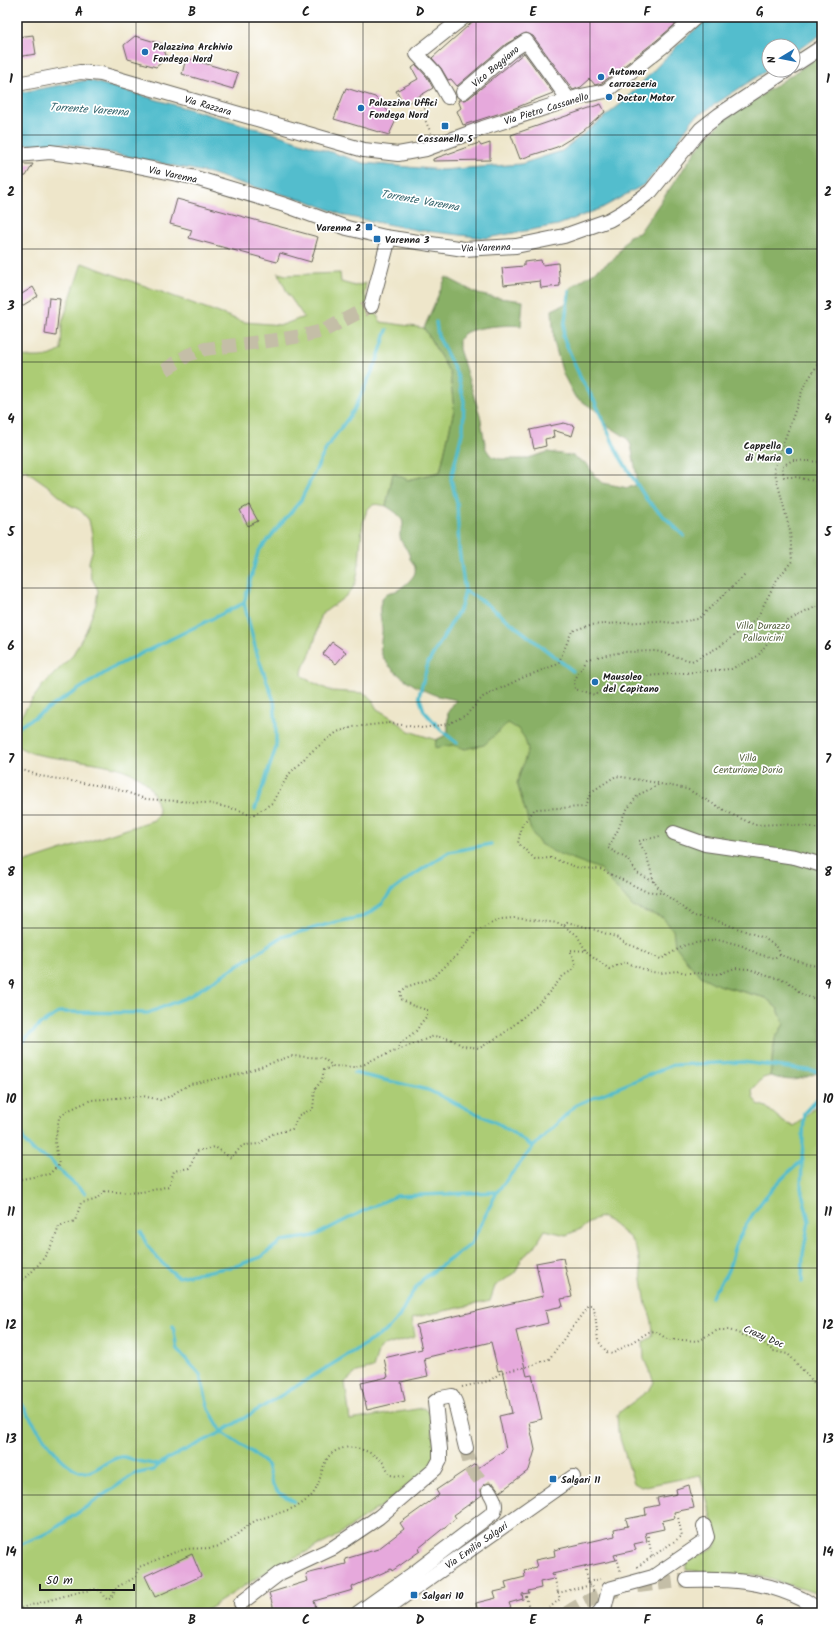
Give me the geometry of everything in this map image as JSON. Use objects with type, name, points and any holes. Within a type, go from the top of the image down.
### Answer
[{"type":"street","points":[[448,97],[434,72],[417,54],[464,17]]},
{"type":"street","name":"Via Pietro Cassanello","points":[[398,154],[426,149],[483,128],[569,100],[606,91],[662,47],[696,17]]},
{"type":"street","name":"Vico Boggiano","points":[[463,92],[511,51],[526,41],[569,100]]},
{"type":"street","points":[[801,61],[822,47]]},
{"type":"street","name":"Via Razzara","points":[[17,84],[80,72],[101,74],[364,150],[398,154]]},
{"type":"street","name":"Via Varenna","points":[[17,155],[50,152],[108,160],[192,177],[284,205],[347,228],[389,238],[464,249],[516,246],[564,236],[609,220],[651,192],[701,129],[719,115],[775,78]]},
{"type":"street","points":[[371,306],[389,238]]},
{"type":"street","points":[[674,833],[705,844],[795,857],[822,865]]},
{"type":"street","points":[[241,1603],[280,1573],[333,1548],[373,1521],[435,1469],[440,1460],[435,1402],[441,1398],[452,1396],[455,1402],[466,1448]]},
{"type":"street","name":"Via Emilio Salgari","points":[[380,1613],[573,1477]]},
{"type":"street","points":[[358,1613],[410,1576],[494,1512],[496,1507],[495,1502],[489,1491]]},
{"type":"street","points":[[599,1613],[605,1605],[609,1589],[653,1577],[704,1542],[707,1537],[704,1526]]},
{"type":"street","points":[[687,1580],[725,1579],[763,1584],[802,1599],[822,1613]]},
{"type":"path","points":[[437,145],[421,111],[448,97]]},
{"type":"path","points":[[822,358],[804,386],[774,469],[790,531],[792,561],[776,581],[757,618],[719,647],[692,660],[656,651],[622,652],[587,659],[574,681],[574,690],[595,695],[613,681],[628,678],[731,669],[758,656],[768,642],[788,620],[822,604]]},
{"type":"path","points":[[822,462],[792,460],[782,466],[784,477],[797,477],[822,483]]},
{"type":"path","points":[[17,768],[40,776],[114,788],[146,800],[207,803],[239,810],[252,816],[272,803],[289,774],[311,752],[336,732],[353,727],[389,723],[422,728],[448,724],[466,715],[483,697],[522,678],[558,664],[572,631],[590,625],[656,621],[673,623],[698,619],[745,575]]},
{"type":"path","points":[[663,893],[645,891],[600,869],[579,868],[551,858],[535,859],[518,843],[522,825],[535,809],[585,807],[591,792],[616,776],[687,789],[731,814],[755,825],[782,824],[812,827],[822,830]]},
{"type":"path","points":[[660,784],[638,795],[625,812],[617,832],[608,848],[627,859],[638,873],[654,882],[663,893],[694,916],[715,920],[764,938],[778,948],[780,955]]},
{"type":"path","points":[[654,882],[647,857],[639,841],[674,833]]},
{"type":"path","points":[[398,1050],[399,1044],[416,1031],[427,1016],[427,1010],[411,1005],[401,999],[401,992],[406,987],[433,978],[459,953],[475,933],[502,919],[515,918],[558,923],[577,935],[586,951],[609,969],[625,962],[651,972],[661,973],[677,971],[687,973],[719,974],[736,968],[749,969],[770,977],[786,980],[803,996],[815,999],[822,998]]},
{"type":"path","points":[[564,926],[567,922],[600,931],[618,938],[626,944],[636,947],[654,958],[662,959],[685,945],[718,939],[743,946],[758,954],[774,958],[780,955],[807,964],[822,967]]},
{"type":"path","points":[[17,1285],[34,1271],[55,1241],[58,1226],[75,1221],[81,1203],[95,1200],[106,1191],[129,1194],[169,1186],[174,1171],[189,1168],[197,1151],[215,1147],[231,1158],[243,1144],[260,1144],[272,1134],[292,1129],[299,1116],[313,1109],[315,1089],[322,1080],[324,1070],[333,1066],[361,1066],[434,1036],[451,1039],[463,1046],[480,1048],[502,1034],[541,1002],[563,976],[571,971],[576,965],[570,950],[586,951]]},
{"type":"path","points":[[17,1180],[49,1174],[59,1165],[55,1142],[59,1118],[67,1111],[91,1100],[143,1096],[160,1100],[190,1084],[241,1074],[291,1056],[323,1058],[333,1066]]},
{"type":"path","name":"Crazy Doc","points":[[462,1387],[488,1381],[502,1372],[524,1368],[549,1359],[588,1306],[592,1306],[595,1313],[598,1341],[606,1352],[612,1354],[649,1332],[655,1331],[668,1339],[697,1341],[718,1330],[729,1330],[763,1342],[773,1351],[788,1354],[803,1372],[819,1388],[822,1389]]},
{"type":"path","points":[[17,1609],[79,1592],[96,1589],[101,1591],[104,1597],[108,1600],[111,1598],[117,1587],[136,1577],[139,1567],[186,1549],[215,1547],[232,1539],[254,1522],[294,1507],[308,1500],[314,1493],[321,1476],[325,1459],[344,1448],[359,1448],[368,1452],[384,1464],[390,1476],[403,1478],[409,1476]]},
{"type":"path","points":[[636,1568],[682,1536],[678,1517]]},
{"type":"path","points":[[648,1536],[652,1557]]},
{"type":"path","points":[[617,1558],[621,1574],[626,1572]]},
{"type":"path","points":[[558,1593],[590,1585],[585,1567]]},
{"type":"path","points":[[542,1613],[560,1599],[554,1575]]},
{"type":"path","points":[[588,1582],[601,1579]]},
{"type":"path","points":[[526,1596],[530,1613]]},
{"type":"green space","points":[[822,56],[822,1076],[817,1073],[804,1078],[789,1080],[770,1076],[775,1039],[784,1024],[778,1009],[766,998],[718,985],[702,977],[689,964],[675,945],[673,930],[663,918],[633,907],[600,869],[554,852],[540,844],[531,831],[517,783],[528,749],[524,737],[518,729],[508,723],[484,745],[465,749],[453,745],[435,748],[436,740],[448,734],[448,712],[456,700],[435,695],[421,689],[397,674],[391,668],[382,655],[380,649],[382,631],[380,605],[387,593],[398,590],[413,577],[415,571],[415,567],[401,539],[400,534],[403,526],[401,518],[386,506],[393,473],[408,480],[440,472],[454,410],[450,373],[424,328],[446,277],[478,294],[523,301],[521,326],[501,326],[476,329],[465,333],[459,340],[459,349],[480,415],[486,449],[491,456],[500,459],[525,459],[548,452],[573,456],[587,464],[596,478],[603,483],[628,488],[636,485],[637,477],[631,445],[627,438],[607,425],[597,411],[575,397],[563,374],[554,342],[552,310],[567,303],[570,288],[614,259],[629,236],[639,233],[702,142],[723,121],[787,78],[801,78],[801,68]]},
{"type":"green space","points":[[82,263],[244,322],[282,325],[304,317],[288,294],[278,273],[286,275],[340,273],[341,282],[355,286],[366,283],[364,294],[381,322],[424,328],[450,373],[454,410],[440,472],[408,480],[393,474],[386,506],[378,504],[371,506],[364,520],[357,578],[354,586],[348,594],[320,616],[315,640],[302,675],[306,679],[331,691],[364,693],[370,697],[377,709],[394,719],[409,731],[436,740],[448,734],[448,712],[497,671],[718,985],[766,998],[778,1009],[784,1024],[775,1039],[770,1076],[763,1078],[752,1090],[753,1098],[758,1104],[766,1107],[785,1123],[793,1126],[801,1121],[814,1107],[822,1102],[822,1597],[813,1592],[752,1574],[745,1576],[686,1570],[686,1563],[717,1545],[713,1521],[700,1475],[641,1487],[634,1483],[618,1432],[617,1414],[650,1389],[654,1382],[644,1359],[643,1342],[652,1337],[653,1333],[651,1317],[646,1305],[638,1253],[630,1238],[609,1221],[601,1217],[594,1219],[581,1229],[566,1235],[545,1230],[534,1248],[522,1258],[515,1273],[495,1286],[490,1301],[412,1318],[415,1337],[383,1346],[378,1352],[373,1368],[357,1372],[345,1382],[350,1420],[423,1408],[430,1413],[437,1461],[386,1503],[332,1539],[263,1574],[202,1613],[17,1613],[17,865],[154,820],[159,812],[151,789],[142,780],[130,772],[116,767],[28,752],[17,746],[17,721],[42,686],[72,656],[86,631],[96,604],[98,590],[91,577],[89,562],[93,548],[89,520],[80,510],[68,504],[48,486],[24,469],[17,482],[17,355],[40,357],[51,355],[61,350],[62,323]]},
{"type":"water","name":"Torrente Varenna","points":[[709,17],[822,17],[822,34],[801,48],[801,38],[761,38],[761,74],[694,118],[670,155],[645,184],[602,208],[558,225],[486,238],[417,230],[345,216],[308,201],[250,186],[209,173],[63,143],[17,145],[17,93],[88,80],[279,135],[364,163],[442,170],[521,164],[562,151],[622,103],[679,44]]},
{"type":"building","points":[[478,17],[675,17],[679,21],[602,83],[595,85],[590,79],[581,87],[573,90],[533,36],[526,33],[506,44],[457,86],[451,79],[448,80],[441,68],[432,58]]},
{"type":"building","points":[[33,35],[36,54],[17,57],[17,37]]},
{"type":"building","name":"Palazzina Archivio Fondega Nord","points":[[135,36],[162,44],[167,58],[156,67],[128,59],[124,45]]},
{"type":"building","points":[[524,53],[553,93],[510,110],[463,125],[457,111],[461,108],[458,100],[469,98]]},
{"type":"building","points":[[186,58],[238,73],[233,89],[182,74]]},
{"type":"building","points":[[416,65],[427,77],[433,88],[404,105],[396,91],[418,79],[412,68]]},
{"type":"building","name":"Palazzina Uffici Fondega Nord","points":[[346,88],[375,97],[396,120],[389,135],[334,119]]},
{"type":"building","points":[[601,104],[605,112],[583,131],[557,147],[520,159],[511,135]]},
{"type":"building","points":[[479,143],[481,146],[490,143],[490,160],[433,161],[433,159]]},
{"type":"building","points":[[17,164],[33,164],[26,176],[17,177]]},
{"type":"building","points":[[177,199],[318,237],[311,262],[280,253],[277,262],[189,238],[192,230],[170,224]]},
{"type":"building","points":[[541,260],[542,265],[558,263],[560,286],[541,288],[540,281],[504,285],[502,268],[524,266],[524,262]]},
{"type":"building","points":[[33,287],[38,296],[17,309],[17,297]]},
{"type":"building","points":[[49,298],[60,299],[56,336],[45,334]]},
{"type":"building","points":[[564,423],[575,426],[572,436],[553,430],[554,437],[545,439],[546,446],[534,449],[530,430]]},
{"type":"building","points":[[249,505],[258,521],[248,526],[240,510]]},
{"type":"building","points":[[332,642],[346,652],[336,664],[323,654]]},
{"type":"building","points":[[563,1258],[572,1297],[561,1299],[563,1306],[545,1310],[548,1323],[516,1331],[527,1376],[532,1375],[542,1419],[529,1422],[535,1450],[529,1470],[500,1492],[493,1483],[484,1484],[481,1491],[482,1495],[454,1515],[456,1518],[419,1548],[420,1551],[392,1571],[391,1569],[352,1587],[353,1590],[314,1601],[316,1608],[297,1613],[275,1613],[269,1593],[308,1581],[306,1574],[346,1564],[345,1559],[378,1549],[404,1529],[400,1523],[439,1495],[436,1490],[475,1464],[478,1468],[506,1449],[499,1416],[512,1413],[502,1370],[498,1371],[491,1342],[424,1358],[428,1376],[401,1382],[405,1401],[367,1410],[361,1383],[388,1377],[384,1358],[422,1349],[416,1325],[543,1296],[536,1263]]},
{"type":"building","points":[[689,1485],[694,1508],[674,1512],[675,1518],[662,1521],[664,1529],[645,1533],[647,1541],[634,1544],[636,1550],[614,1555],[616,1560],[552,1574],[553,1579],[540,1582],[541,1588],[528,1591],[529,1593],[522,1594],[523,1599],[509,1603],[511,1608],[498,1611],[499,1613],[478,1613],[476,1603],[496,1598],[494,1592],[507,1589],[505,1582],[525,1577],[524,1570],[537,1567],[535,1560],[555,1556],[554,1550],[615,1536],[614,1529],[628,1526],[626,1519],[646,1515],[645,1508],[659,1505],[657,1498],[677,1494],[676,1489]]},
{"type":"building","points":[[192,1554],[201,1576],[155,1597],[145,1576]]},
{"type":"waterway","points":[[569,291],[563,337],[581,379],[595,402],[618,454],[647,500],[684,536]]},
{"type":"waterway","points":[[436,322],[438,336],[457,374],[464,401],[463,429],[451,479],[457,503],[459,549],[465,591],[461,607],[428,663],[419,696],[424,711],[441,730],[457,743]]},
{"type":"waterway","points":[[17,728],[116,666],[244,603],[258,552],[301,500],[327,447],[354,410],[377,361],[387,330]]},
{"type":"waterway","points":[[465,591],[484,602],[573,671]]},
{"type":"waterway","points":[[244,603],[257,654],[274,701],[276,725],[276,748],[255,809]]},
{"type":"waterway","points":[[17,1047],[41,1024],[60,1012],[148,1013],[188,997],[282,937],[336,922],[362,917],[382,904],[391,892],[415,874],[449,852],[491,844]]},
{"type":"waterway","points":[[17,1546],[50,1532],[134,1474],[153,1470],[165,1460],[218,1434],[385,1332],[399,1317],[410,1296],[423,1279],[471,1244],[497,1192],[533,1147],[576,1105],[673,1065],[742,1062],[822,1072]]},
{"type":"waterway","points":[[354,1073],[428,1090],[501,1125],[533,1147]]},
{"type":"waterway","points":[[802,1282],[803,1254],[809,1221],[801,1188],[804,1113],[822,1094]]},
{"type":"waterway","points":[[17,1126],[20,1128],[24,1141],[33,1151],[50,1160],[66,1177],[85,1193]]},
{"type":"waterway","points":[[712,1297],[727,1272],[736,1244],[756,1209],[773,1188],[803,1160]]},
{"type":"waterway","points":[[141,1232],[147,1245],[156,1257],[178,1277],[236,1266],[261,1257],[282,1241],[314,1236],[396,1196],[497,1192]]},
{"type":"waterway","points":[[173,1326],[177,1349],[200,1375],[209,1409],[222,1432],[253,1453],[267,1465],[272,1484],[279,1493],[294,1501]]},
{"type":"waterway","points":[[17,1396],[47,1443],[68,1465],[79,1471],[89,1472],[116,1458],[122,1457],[159,1465]]},
{"type":"tunnel","points":[[165,370],[188,355],[205,349],[283,339],[323,331],[371,306]]},
{"type":"tunnel","points":[[466,1448],[471,1469],[489,1491]]},
{"type":"tunnel","points":[[638,1586],[687,1580]]},
{"type":"tunnel","points":[[567,1613],[591,1600],[617,1590]]},
{"type":"place","name":"Palazzina Archivio Fondega Nord","points":[[145,52]]},
{"type":"place","name":"Automar carrozzeria","points":[[601,77]]},
{"type":"place","name":"Doctor Motor","points":[[609,97]]},
{"type":"place","name":"Palazzina Uffici Fondega Nord","points":[[361,108]]},
{"type":"place","name":"Cassanello 5","points":[[445,126]]},
{"type":"place","name":"Varenna 2","points":[[369,227]]},
{"type":"place","name":"Varenna 3","points":[[377,239]]},
{"type":"place","name":"Cappella di Maria","points":[[789,451]]},
{"type":"place","name":"Mausoleo del Capitano","points":[[595,682]]},
{"type":"place","name":"Salgari 11","points":[[553,1479]]},
{"type":"place","name":"Salgari 10","points":[[414,1595]]},
{"type":"park label","name":"Villa Durazzo Pallavicini","points":[[763,630]]},
{"type":"park label","name":"Villa Centurione Doria","points":[[748,762]]}]
